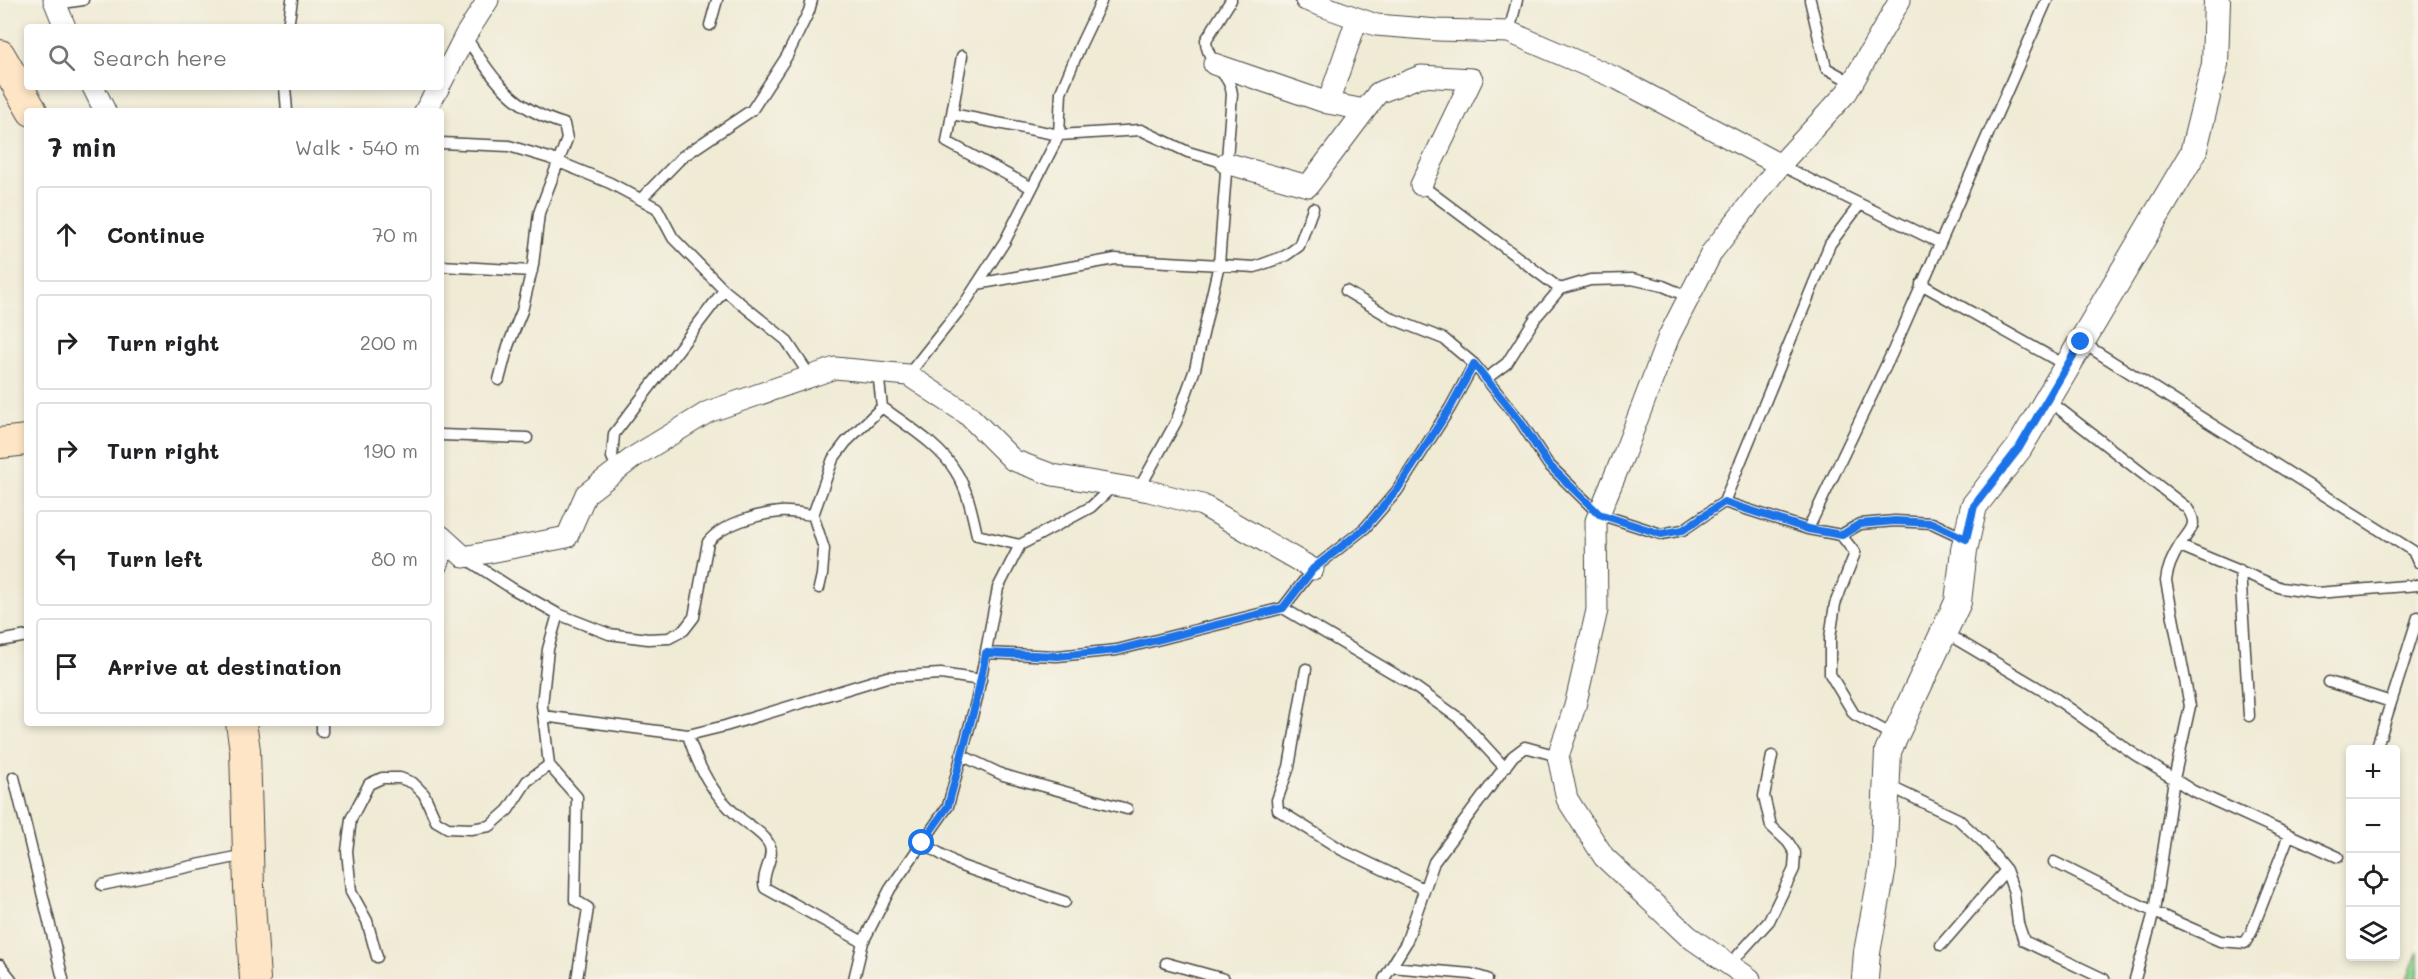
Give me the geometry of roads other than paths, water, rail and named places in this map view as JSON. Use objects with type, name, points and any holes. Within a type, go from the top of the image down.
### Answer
[{"type":"main road","points":[[0,55],[30,108]]},
{"type":"main road","points":[[0,444],[24,440]]},
{"type":"main road","points":[[241,726],[245,750],[255,979]]},
{"type":"street","points":[[444,77],[465,36],[488,0]]},
{"type":"street","points":[[1306,0],[1376,26],[1509,32],[1618,79],[1780,165]]},
{"type":"street","points":[[1750,979],[1688,936],[1604,857],[1566,799],[1558,756],[1575,706],[1597,610],[1596,520],[1669,336],[1712,252],[1780,165],[1847,92],[1900,0]]},
{"type":"street","points":[[1865,979],[1867,952],[1883,867],[1888,751],[1958,602],[1966,539],[1974,506],[2019,448],[2193,153],[2215,64],[2217,0]]},
{"type":"street","points":[[55,2],[63,24]]},
{"type":"street","points":[[1328,103],[1357,19]]},
{"type":"street","points":[[1214,64],[1328,103],[1365,110]]},
{"type":"street","points":[[1226,163],[1308,186],[1378,93],[1421,76],[1472,79],[1421,185]]},
{"type":"street","points":[[94,90],[104,108]]},
{"type":"street","points":[[427,108],[437,90]]},
{"type":"street","points":[[452,546],[567,537],[586,494],[634,457],[708,412],[835,368],[908,375],[967,414],[1013,460],[1053,475],[1139,489],[1202,505],[1313,569]]},
{"type":"lane","points":[[55,2],[82,0]]},
{"type":"lane","points":[[288,24],[292,0]]},
{"type":"lane","points":[[710,25],[717,0]]},
{"type":"lane","points":[[641,199],[682,157],[752,110],[787,56],[812,0]]},
{"type":"lane","points":[[1139,489],[1176,422],[1196,369],[1219,264],[1231,83],[1214,64],[1206,48],[1206,40],[1231,0]]},
{"type":"lane","points":[[1509,32],[1516,0]]},
{"type":"lane","points":[[1810,0],[1826,68],[1853,83]]},
{"type":"lane","points":[[1808,529],[1845,454],[2047,0]]},
{"type":"lane","points":[[908,375],[977,284],[1005,241],[1059,135],[1062,92],[1101,2]]},
{"type":"lane","points":[[465,36],[492,76],[514,100],[543,117],[564,124],[567,139],[539,213],[532,271],[522,311],[507,346],[499,380]]},
{"type":"lane","points":[[962,56],[947,142],[1032,188]]},
{"type":"lane","points":[[285,90],[287,108]]},
{"type":"lane","points":[[952,114],[1059,135],[1141,130],[1188,152],[1226,163]]},
{"type":"lane","points":[[444,142],[509,146],[558,162],[610,183],[657,208],[673,238],[724,290],[786,340],[810,375]]},
{"type":"lane","points":[[1780,165],[1940,243]]},
{"type":"lane","points":[[1421,185],[1560,289]]},
{"type":"lane","points":[[1346,291],[1393,319],[1444,339],[1474,364],[1520,421],[1548,464],[1599,514],[1661,534],[1683,530],[1724,502],[1830,244],[1860,204]]},
{"type":"lane","points":[[977,284],[1115,259],[1255,267],[1285,255],[1299,246],[1313,208]]},
{"type":"lane","points":[[444,266],[532,271]]},
{"type":"lane","points":[[1486,379],[1507,363],[1536,317],[1560,289],[1590,280],[1632,279],[1663,286],[1689,297]]},
{"type":"lane","points":[[1921,285],[2067,366]]},
{"type":"lane","points":[[618,470],[612,457],[614,434],[724,290]]},
{"type":"lane","points":[[2081,342],[2413,551],[2418,562]]},
{"type":"lane","points":[[986,653],[1058,656],[1117,650],[1283,608],[1313,569],[1365,528],[1397,490],[1450,408],[1474,364]]},
{"type":"lane","points":[[878,372],[882,407],[932,445],[956,471],[970,503],[976,534],[1020,545]]},
{"type":"lane","points":[[2048,399],[2187,508],[2193,517],[2193,524],[2166,573],[2190,706],[2174,779],[2154,912],[2135,979]]},
{"type":"lane","points":[[819,588],[824,549],[813,515],[833,459],[846,442],[882,407]]},
{"type":"lane","points":[[444,435],[527,438]]},
{"type":"lane","points":[[854,979],[863,942],[890,890],[948,806],[981,680],[998,588],[1020,545],[1091,507],[1114,485]]},
{"type":"lane","points":[[1724,502],[1808,529],[1842,535],[1860,524],[1895,521],[1932,523],[1966,539]]},
{"type":"lane","points":[[444,563],[452,546],[513,589],[558,614],[609,634],[648,639],[669,638],[684,630],[694,617],[708,542],[715,533],[734,524],[781,512],[813,515]]},
{"type":"lane","points":[[1842,535],[1855,553],[1835,604],[1830,638],[1830,674],[1854,714],[1894,736]]},
{"type":"lane","points":[[2180,546],[2281,588],[2317,593],[2418,585]]},
{"type":"lane","points":[[2240,570],[2249,716]]},
{"type":"lane","points":[[1283,608],[1408,682],[1460,719],[1505,768]]},
{"type":"lane","points":[[558,614],[548,649],[542,705],[549,765],[577,797],[575,900],[588,908],[577,979]]},
{"type":"lane","points":[[2378,745],[2418,617]]},
{"type":"lane","points":[[1944,632],[2052,696],[2134,754],[2193,791],[2337,857]]},
{"type":"lane","points":[[0,641],[24,637]]},
{"type":"lane","points":[[1306,669],[1289,767],[1277,800],[1278,810],[1342,850],[1424,889]]},
{"type":"lane","points":[[543,716],[688,735],[887,677],[941,674],[981,680]]},
{"type":"lane","points":[[2330,682],[2391,702]]},
{"type":"lane","points":[[688,735],[697,763],[710,786],[741,819],[768,842],[771,850],[763,883],[765,888],[863,942]]},
{"type":"lane","points":[[1384,979],[1406,943],[1434,862],[1513,756],[1525,747],[1558,756]]},
{"type":"lane","points":[[961,755],[1003,775],[1127,809]]},
{"type":"lane","points":[[1730,964],[1769,921],[1794,870],[1795,853],[1788,842],[1771,826],[1764,796],[1772,756]]},
{"type":"lane","points":[[377,957],[367,921],[351,892],[347,851],[351,819],[369,784],[382,778],[400,778],[413,783],[424,794],[436,821],[448,828],[471,829],[490,826],[508,810],[527,782],[549,765]]},
{"type":"lane","points":[[14,777],[63,979]]},
{"type":"lane","points":[[1886,785],[1958,819],[1983,842],[2006,870],[2014,892],[2018,923],[2024,941],[2104,979]]},
{"type":"lane","points":[[2054,862],[2154,912],[2220,941],[2245,943],[2252,933],[2289,835]]},
{"type":"lane","points":[[922,843],[962,866],[1065,902]]},
{"type":"lane","points":[[102,885],[248,854]]},
{"type":"lane","points":[[1941,945],[2006,870]]},
{"type":"lane","points":[[1166,963],[1224,979]]},
{"type":"lane","points":[[0,965],[11,979]]},
{"type":"lane","points":[[1391,967],[1471,974],[1487,979]]}]
